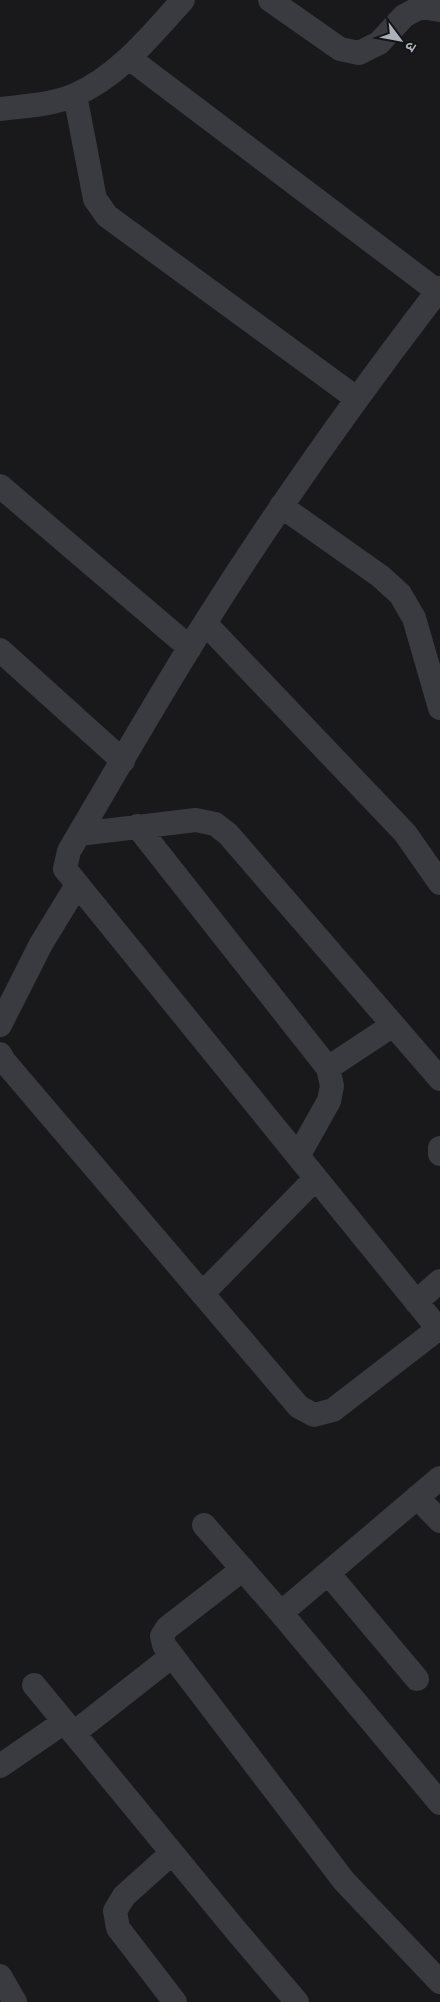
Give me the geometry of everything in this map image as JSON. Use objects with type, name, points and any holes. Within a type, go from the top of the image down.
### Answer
[{"type":"street","points":[[0,109],[56,101],[75,95],[112,72],[130,58],[183,0]]},
{"type":"street","points":[[270,0],[340,49],[358,53],[379,43],[404,16],[421,7],[440,10]]},
{"type":"street","points":[[0,1054],[4,1062],[299,1407],[314,1415],[333,1410],[439,1330],[65,869],[69,850],[205,623],[281,506],[356,398],[439,289],[130,58]]},
{"type":"street","points":[[75,95],[96,199],[107,216],[356,398]]},
{"type":"street","points":[[0,486],[190,648]]},
{"type":"street","points":[[281,506],[380,576],[400,594],[414,618],[440,708]]},
{"type":"street","points":[[205,623],[405,833],[440,883]]},
{"type":"street","points":[[0,650],[122,761]]},
{"type":"street","points":[[79,834],[196,820],[215,824],[228,834],[440,1079]]},
{"type":"street","points":[[137,826],[328,1068],[332,1086],[329,1101],[298,1156]]},
{"type":"street","points":[[0,1026],[41,944],[77,885]]},
{"type":"street","points":[[328,1068],[393,1025]]},
{"type":"street","points":[[440,1148],[440,1154]]},
{"type":"street","points":[[202,1293],[316,1178]]},
{"type":"street","points":[[416,1302],[440,1281]]},
{"type":"street","points":[[281,1613],[440,1478]]},
{"type":"street","points":[[417,1497],[440,1521]]},
{"type":"street","points":[[204,1525],[281,1613],[440,1803]]},
{"type":"street","points":[[243,1569],[167,1628],[162,1636],[164,1645],[344,1881],[440,1982]]},
{"type":"street","points":[[328,1573],[417,1679]]},
{"type":"street","points":[[0,1766],[69,1727],[172,1656]]},
{"type":"street","points":[[34,1685],[297,2002]]},
{"type":"street","points":[[172,1853],[124,1896],[115,1911],[118,1928],[176,2002]]},
{"type":"street","points":[[0,1976],[15,2002]]}]
